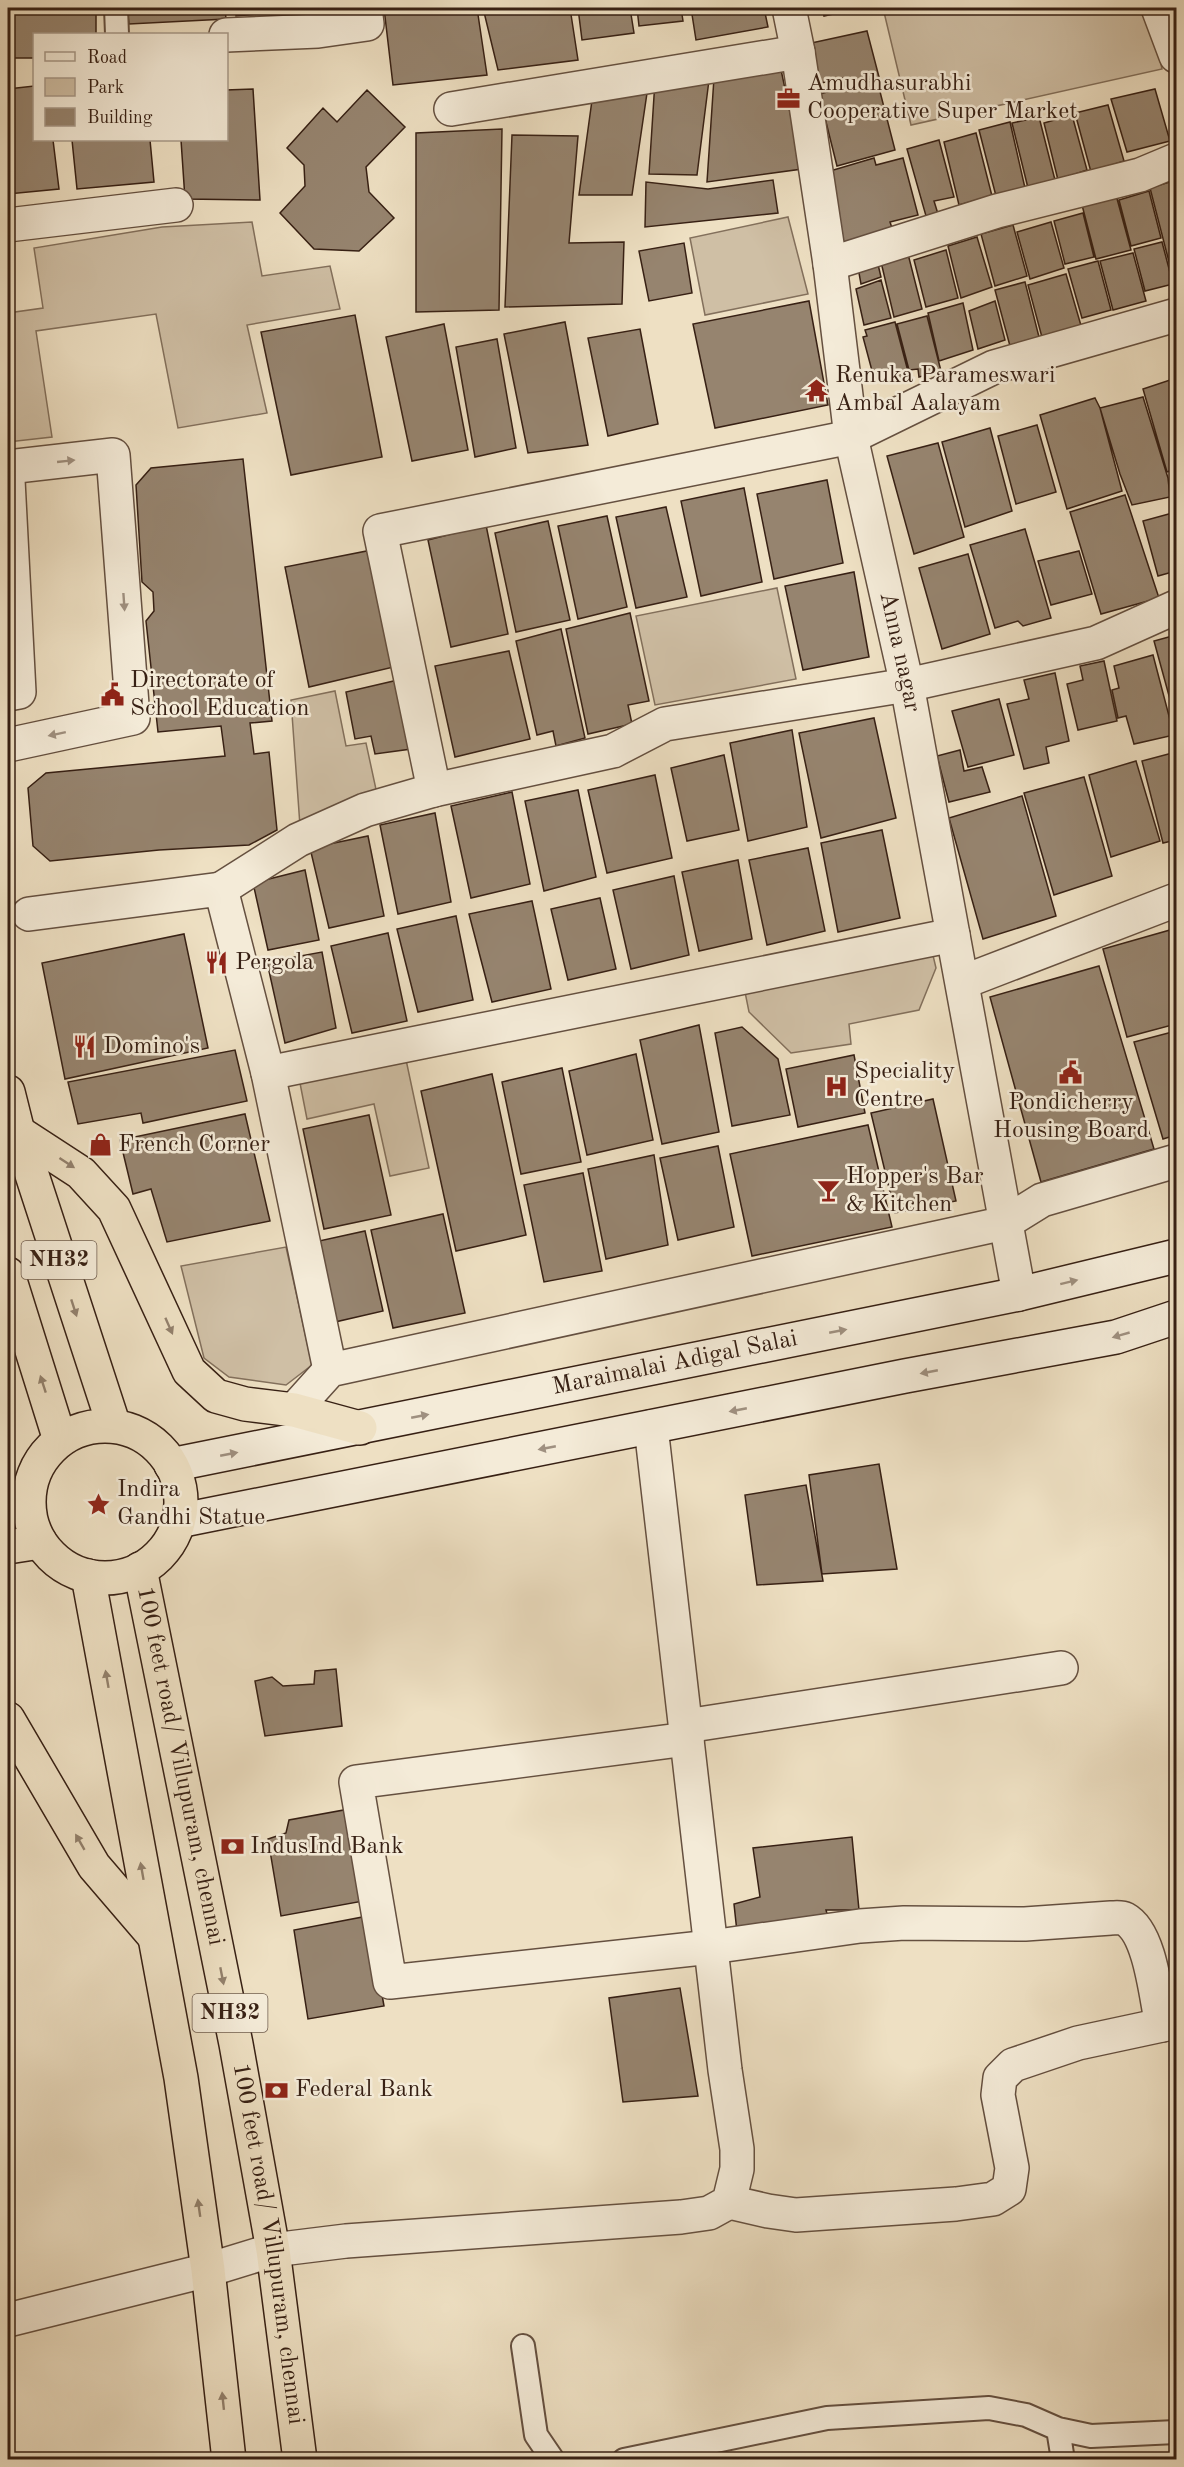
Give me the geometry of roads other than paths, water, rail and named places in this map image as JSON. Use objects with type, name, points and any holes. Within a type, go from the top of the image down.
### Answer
[{"type":"highway","name":"NH32","points":[[8,1092],[18,1132],[114,1426]]},
{"type":"highway","points":[[18,1132],[81,1173],[114,1209],[189,1371],[216,1396],[245,1404],[294,1410],[360,1428]]},
{"type":"highway","name":"NH32","points":[[8,1274],[60,1440]]},
{"type":"highway","points":[[114,1426],[148,1439],[162,1451],[171,1465],[181,1502],[178,1521],[170,1540],[157,1557],[140,1569],[124,1575],[105,1578],[88,1576],[69,1569],[52,1557],[40,1542],[32,1526],[28,1508],[19,1492],[46,1454],[60,1440],[95,1427],[114,1426]]},
{"type":"highway","points":[[8,1547],[40,1542]]},
{"type":"highway","name":"100 feet road/ Villupuram, chennai","points":[[140,1569],[236,2044],[273,2250],[300,2460]]},
{"type":"highway","name":"NH32","points":[[88,1576],[180,2078],[208,2270],[229,2460]]},
{"type":"highway","points":[[8,1719],[94,1866],[155,1938]]},
{"type":"street","points":[[228,35],[318,31],[367,24],[365,8]]},
{"type":"street","name":"Anna nagar","points":[[789,8],[798,52],[830,264],[851,437],[907,685],[1019,1294]]},
{"type":"street","points":[[1165,13],[1176,56]]},
{"type":"street","points":[[451,109],[798,52]]},
{"type":"street","points":[[830,264],[997,211],[1140,175],[1176,160]]},
{"type":"street","points":[[8,225],[176,205]]},
{"type":"street","points":[[434,790],[380,531],[851,437],[994,368],[1176,315]]},
{"type":"street","points":[[8,467],[113,455],[133,718],[8,745]]},
{"type":"street","points":[[8,480],[19,692],[8,694]]},
{"type":"street","points":[[29,914],[221,889],[298,840],[365,810],[434,790],[614,751],[665,724],[907,685],[1096,643],[1176,607]]},
{"type":"street","points":[[221,889],[268,1072],[330,1370]]},
{"type":"street","points":[[963,982],[1176,900]]},
{"type":"street","points":[[268,1072],[953,935]]},
{"type":"street","points":[[294,1410],[330,1370],[1005,1223],[1042,1200],[1176,1161]]},
{"type":"street","name":"Maraimalai Adigal Salai","points":[[171,1465],[1019,1294],[1176,1256]]},
{"type":"street","points":[[178,1521],[1116,1337],[1176,1317]]},
{"type":"street","points":[[651,1427],[724,2070],[737,2149],[737,2169],[729,2202]]},
{"type":"street","points":[[8,2320],[208,2270],[273,2250],[346,2241],[681,2217],[709,2213],[729,2202],[796,2215],[956,2204],[993,2199],[1009,2188],[1012,2168],[998,2096],[1000,2078],[1013,2065],[1078,2043],[1169,2024],[1147,1951],[1137,1930],[1124,1918],[1025,1924],[904,1923],[860,1926],[711,1947],[390,1982],[356,1782],[686,1732],[1061,1668]]},
{"type":"lane","points":[[116,8],[117,33]]},
{"type":"lane","points":[[523,2346],[536,2435],[553,2460]]},
{"type":"lane","points":[[624,2460],[827,2418],[989,2408],[1026,2415],[1058,2429],[1091,2436],[1176,2432]]},
{"type":"lane","points":[[1058,2429],[1063,2460]]},
{"type":"place","name":"Amudhasurabhi Cooperative Super Market","points":[[789,98]]},
{"type":"place","name":"Renuka Parameswari Ambal Aalayam","points":[[817,390]]},
{"type":"place","name":"Directorate of School Education","points":[[112,695]]},
{"type":"place","name":"Pergola","points":[[217,963]]},
{"type":"place","name":"Domino's","points":[[85,1047]]},
{"type":"place","name":"Pondicherry Housing Board","points":[[1071,1073]]},
{"type":"place","name":"Speciality Centre","points":[[836,1086]]},
{"type":"place","name":"French Corner","points":[[100,1145]]},
{"type":"place","name":"Hopper's Bar & Kitchen","points":[[828,1191]]},
{"type":"place","name":"Indira Gandhi Statue","points":[[99,1504]]},
{"type":"place","name":"IndusInd Bank","points":[[232,1847]]},
{"type":"place","name":"Federal Bank","points":[[277,2090]]}]
